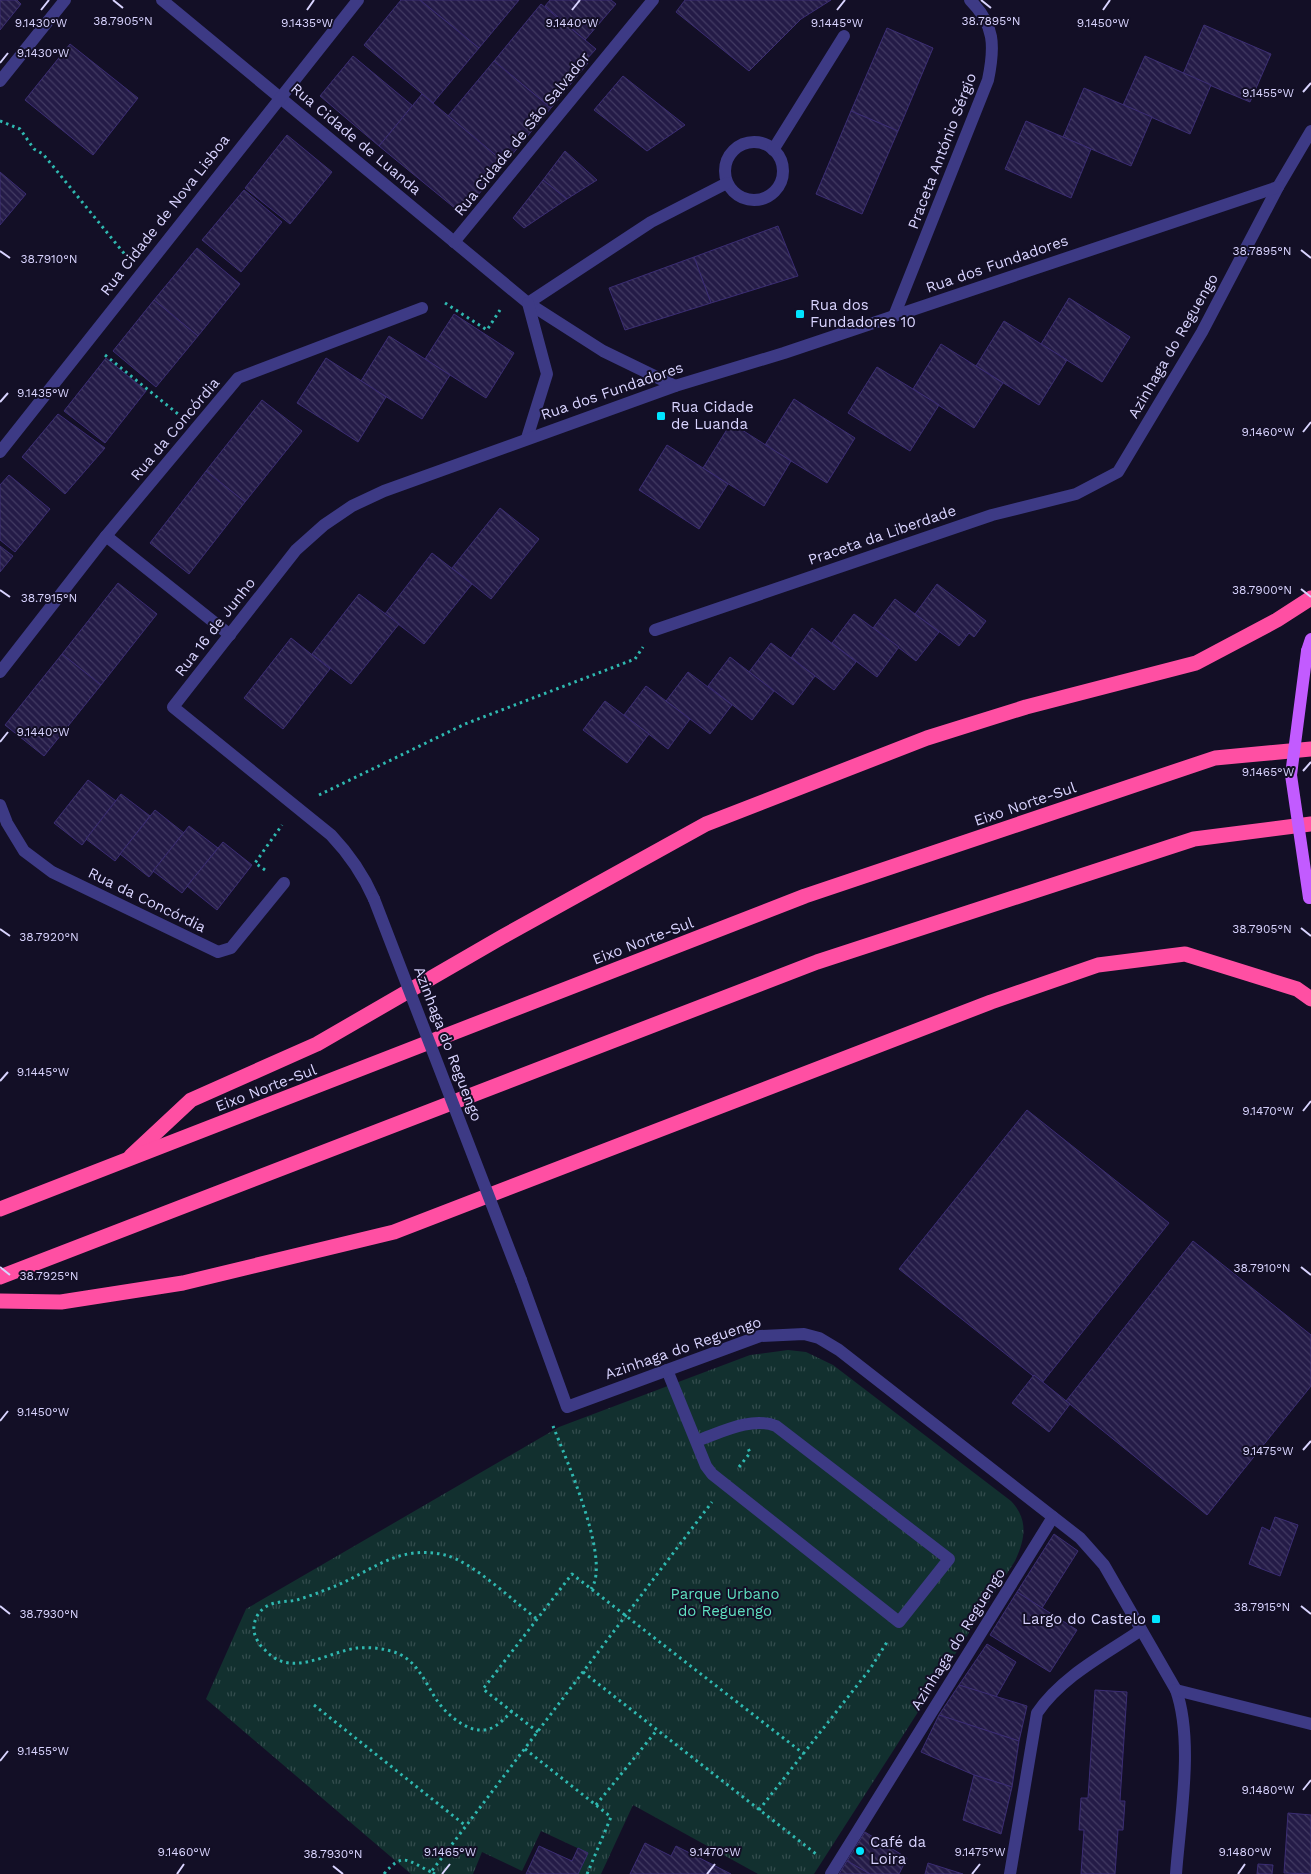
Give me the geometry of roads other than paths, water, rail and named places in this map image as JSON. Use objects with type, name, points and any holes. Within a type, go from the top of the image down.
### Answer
[{"type":"highway","points":[[124,1162],[191,1100],[317,1044],[502,937],[706,824],[927,738],[1026,707],[1196,664],[1277,620],[1311,598]]},
{"type":"highway","name":"Eixo Norte-Sul","points":[[0,1209],[805,896],[1215,758],[1311,749]]},
{"type":"highway","points":[[0,1277],[817,962],[1194,839],[1311,824]]},
{"type":"highway","points":[[0,1301],[61,1302],[183,1283],[394,1232],[991,1002],[1098,965],[1185,954],[1297,989],[1311,999]]},
{"type":"main road","points":[[1310,900],[1291,775],[1306,651],[1311,638]]},
{"type":"street","points":[[0,81],[65,0]]},
{"type":"street","name":"Rua Cidade de Luanda","points":[[162,0],[280,96],[528,304],[603,351],[674,386]]},
{"type":"street","name":"Rua Cidade de Nova Lisboa","points":[[0,452],[280,96],[358,0]]},
{"type":"street","name":"Rua Cidade de São Salvador","points":[[454,242],[653,0]]},
{"type":"street","name":"Praceta António Sérgio","points":[[894,316],[988,80],[993,56],[992,32],[980,10],[970,0]]},
{"type":"street","points":[[774,150],[844,36]]},
{"type":"street","name":"Azinhaga do Reguengo","points":[[1118,472],[1202,332],[1278,187],[1311,131]]},
{"type":"street","points":[[755,142],[774,150],[780,158],[783,171],[776,190],[768,197],[749,200],[735,193],[727,183],[725,174],[726,164],[737,147],[755,142]]},
{"type":"street","points":[[527,438],[547,374],[528,304],[651,222],[727,183]]},
{"type":"street","name":"Rua dos Fundadores","points":[[527,438],[674,386],[784,353],[1278,187]]},
{"type":"street","name":"Rua da Concórdia","points":[[0,672],[106,536],[238,378],[422,308]]},
{"type":"street","name":"Rua 16 de Junho","points":[[374,899],[365,879],[349,854],[331,834],[173,707],[296,550],[324,525],[352,506],[384,490],[527,438]]},
{"type":"street","name":"Praceta da Liberdade","points":[[655,630],[992,515],[1076,494],[1118,472]]},
{"type":"street","points":[[106,536],[230,635]]},
{"type":"street","name":"Rua da Concórdia","points":[[0,805],[24,851],[52,872],[218,952],[231,948],[284,883]]},
{"type":"street","name":"Azinhaga do Reguengo","points":[[374,899],[567,1406],[760,1336],[790,1333],[819,1338],[839,1350],[1053,1517],[833,1871]]},
{"type":"street","points":[[668,1370],[696,1442],[706,1466],[725,1485],[899,1622],[949,1559],[788,1433],[765,1421],[741,1426],[696,1442]]},
{"type":"street","points":[[1053,1517],[1080,1538],[1104,1565],[1176,1690],[1182,1708],[1186,1742],[1176,1874]]},
{"type":"street","points":[[1010,1874],[1038,1713],[1046,1699],[1065,1682],[1141,1630]]},
{"type":"street","points":[[1176,1690],[1311,1724]]},
{"type":"place","name":"Rua dos Fundadores 10","points":[[800,314]]},
{"type":"place","name":"Rua Cidade de Luanda","points":[[661,416]]},
{"type":"place","name":"Largo do Castelo","points":[[1156,1619]]},
{"type":"place","name":"Café da Loira","points":[[860,1851]]},
{"type":"park label","name":"Parque Urbano do Reguengo","points":[[725,1602]]}]
